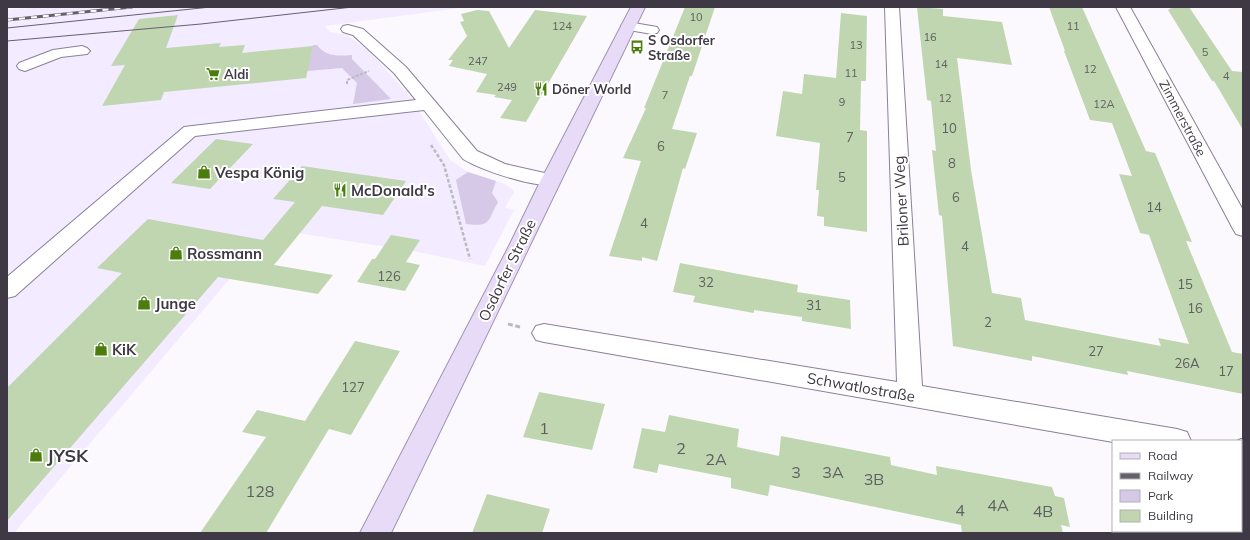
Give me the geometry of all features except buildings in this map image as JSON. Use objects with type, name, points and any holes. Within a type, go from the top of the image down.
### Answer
[{"type":"main road","name":"Osdorfer Straße","points":[[375,533],[520,246],[551,180],[638,7]]},
{"type":"street","name":"Briloner Weg","points":[[892,7],[910,395]]},
{"type":"street","name":"Zimmerstraße","points":[[1123,7],[1243,229]]},
{"type":"street","points":[[628,26],[652,30]]},
{"type":"street","points":[[348,29],[358,32],[390,61],[429,104],[465,150],[476,159],[498,168],[551,180]]},
{"type":"street","points":[[25,66],[58,53],[82,51]]},
{"type":"street","points":[[7,290],[190,131],[429,104]]},
{"type":"street","name":"Schwatlostraße","points":[[544,333],[1171,440]]},
{"type":"path","points":[[347,84],[347,80],[369,72]]},
{"type":"path","points":[[461,228],[470,259]]},
{"type":"shaded area","points":[[40,7],[467,7],[325,26],[330,32],[347,35],[370,52],[409,95],[450,160],[468,172],[505,184],[512,189],[514,192],[505,208],[514,210],[485,266],[413,251],[272,229],[14,533],[7,533],[7,10]]},
{"type":"green space","points":[[313,45],[317,45],[328,54],[342,56],[352,55],[352,59],[391,99],[353,104],[357,83],[342,68],[307,71]]},
{"type":"green space","points":[[468,172],[496,181],[492,193],[498,202],[490,219],[484,224],[466,224],[456,180]]},
{"type":"tram line","points":[[7,28],[211,7]]},
{"type":"tram line","points":[[7,41],[201,24],[353,7]]},
{"type":"railway","points":[[7,20],[132,7]]},
{"type":"place","name":"S Osdorfer Straße","points":[[637,47]]},
{"type":"place","name":"Aldi","points":[[213,74]]},
{"type":"place","name":"Döner World","points":[[541,89]]},
{"type":"place","name":"Vespa König","points":[[204,172]]},
{"type":"place","name":"McDonald's","points":[[340,190]]},
{"type":"place","name":"Rossmann","points":[[176,253]]},
{"type":"place","name":"Junge","points":[[144,303]]},
{"type":"place","name":"KiK","points":[[101,349]]},
{"type":"place","name":"JYSK","points":[[36,455]]}]
